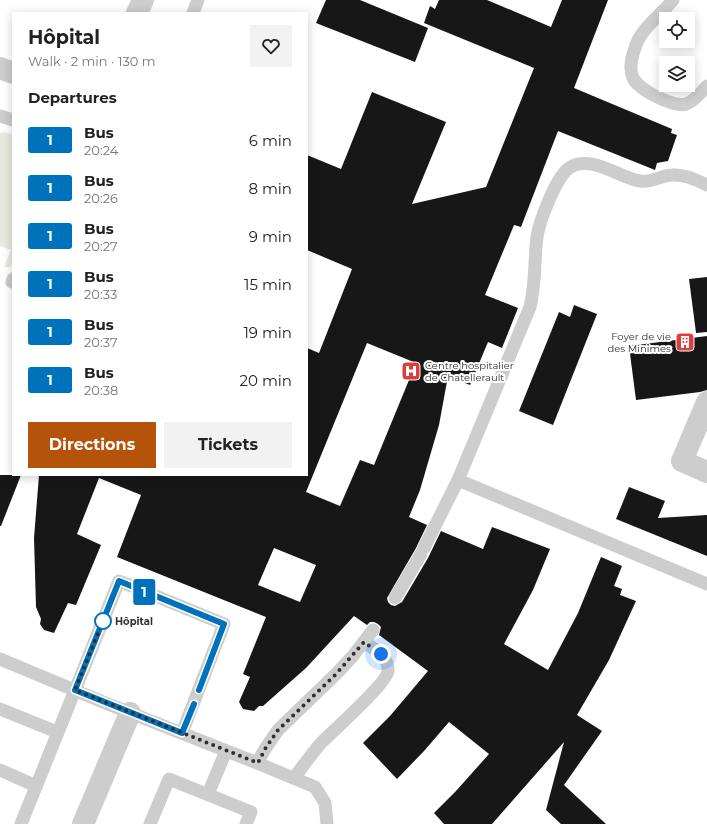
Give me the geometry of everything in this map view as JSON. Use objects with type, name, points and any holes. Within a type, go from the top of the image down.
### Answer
[{"type":"street","points":[[137,12],[143,0]]},
{"type":"street","points":[[0,68],[12,73]]},
{"type":"street","points":[[707,402],[682,461],[707,472]]},
{"type":"street","points":[[83,824],[130,713]]},
{"type":"lane","points":[[193,12],[198,0]]},
{"type":"lane","points":[[672,0],[643,32],[635,46],[632,56],[632,70],[634,78],[643,88],[657,97],[677,104],[686,104],[696,98],[707,86]]},
{"type":"lane","points":[[0,116],[12,120]]},
{"type":"lane","points":[[395,598],[414,569],[458,480],[530,306],[534,291],[537,237],[540,223],[559,179],[568,168],[578,164],[590,164],[640,181],[654,180],[671,174],[684,175],[707,185]]},
{"type":"lane","points":[[458,480],[707,584]]},
{"type":"lane","points":[[21,824],[119,581],[224,624],[182,733]]},
{"type":"lane","points":[[258,763],[265,749],[278,730],[336,674],[373,630]]},
{"type":"lane","points":[[294,778],[321,743],[357,709],[388,672],[387,663],[381,654],[364,642]]},
{"type":"lane","points":[[0,659],[315,787],[325,803],[327,824]]},
{"type":"lane","points":[[0,709],[57,732]]},
{"type":"lane","points":[[208,794],[226,751]]},
{"type":"lane","points":[[0,770],[36,786]]},
{"type":"lane","points":[[150,824],[170,778],[251,812],[246,824]]},
{"type":"shaded area","points":[[5,132],[12,135],[12,264],[10,267],[4,267],[11,250],[0,246],[0,133]]},
{"type":"building","points":[[326,0],[360,0],[428,28],[415,62],[316,23]]},
{"type":"building","points":[[439,0],[487,0],[551,27],[562,0],[608,0],[574,88],[672,129],[671,133],[677,135],[668,161],[657,163],[655,170],[558,131],[521,227],[514,225],[485,295],[518,308],[502,348],[488,342],[470,385],[448,376],[439,425],[420,490],[409,517],[427,525],[416,548],[387,598],[391,605],[395,606],[402,602],[428,558],[441,531],[483,549],[492,527],[550,549],[533,590],[504,644],[548,670],[578,613],[601,557],[622,566],[614,586],[622,589],[620,595],[636,601],[609,660],[577,715],[602,731],[564,785],[606,824],[561,824],[546,810],[564,742],[492,824],[444,824],[434,813],[489,754],[449,722],[397,779],[363,743],[390,716],[428,671],[379,635],[381,627],[374,622],[370,622],[367,625],[354,616],[306,668],[263,706],[259,706],[254,711],[243,709],[239,702],[250,677],[243,674],[266,617],[117,557],[141,495],[99,478],[77,534],[101,545],[76,605],[68,603],[54,633],[44,630],[40,624],[41,619],[36,607],[34,538],[39,476],[308,476],[308,348],[319,353],[352,269],[308,250],[308,155],[341,169],[372,92],[446,122],[412,204],[486,187],[534,68],[424,23],[430,6],[435,9]],"holes":[[[367,343],[416,363],[374,465],[360,460],[340,506],[306,492]],[[274,548],[316,565],[300,602],[258,585]]]},
{"type":"building","points":[[707,277],[707,332],[696,333],[689,279]]},
{"type":"building","points":[[574,305],[597,314],[553,425],[519,411],[559,312],[570,317]]},
{"type":"building","name":"Foyer de vie des Minimes","points":[[707,336],[707,390],[636,400],[629,346]]},
{"type":"building","points":[[0,475],[21,476],[1,526]]},
{"type":"building","points":[[629,487],[665,501],[658,518],[707,515],[707,556],[616,519]]},
{"type":"bus line","name":"1","points":[[194,704],[182,733],[75,690],[119,581],[224,624],[199,690]]},
{"type":"place","name":"Foyer de vie des Minimes","points":[[685,342]]},
{"type":"place","name":"Centre hospitalier de Chatellerault","points":[[411,371]]},
{"type":"place","name":"Hôpital","points":[[103,621]]},
{"type":"route","points":[[103,621],[75,690],[258,763],[265,749],[278,730],[336,674],[364,642],[381,654]]}]
